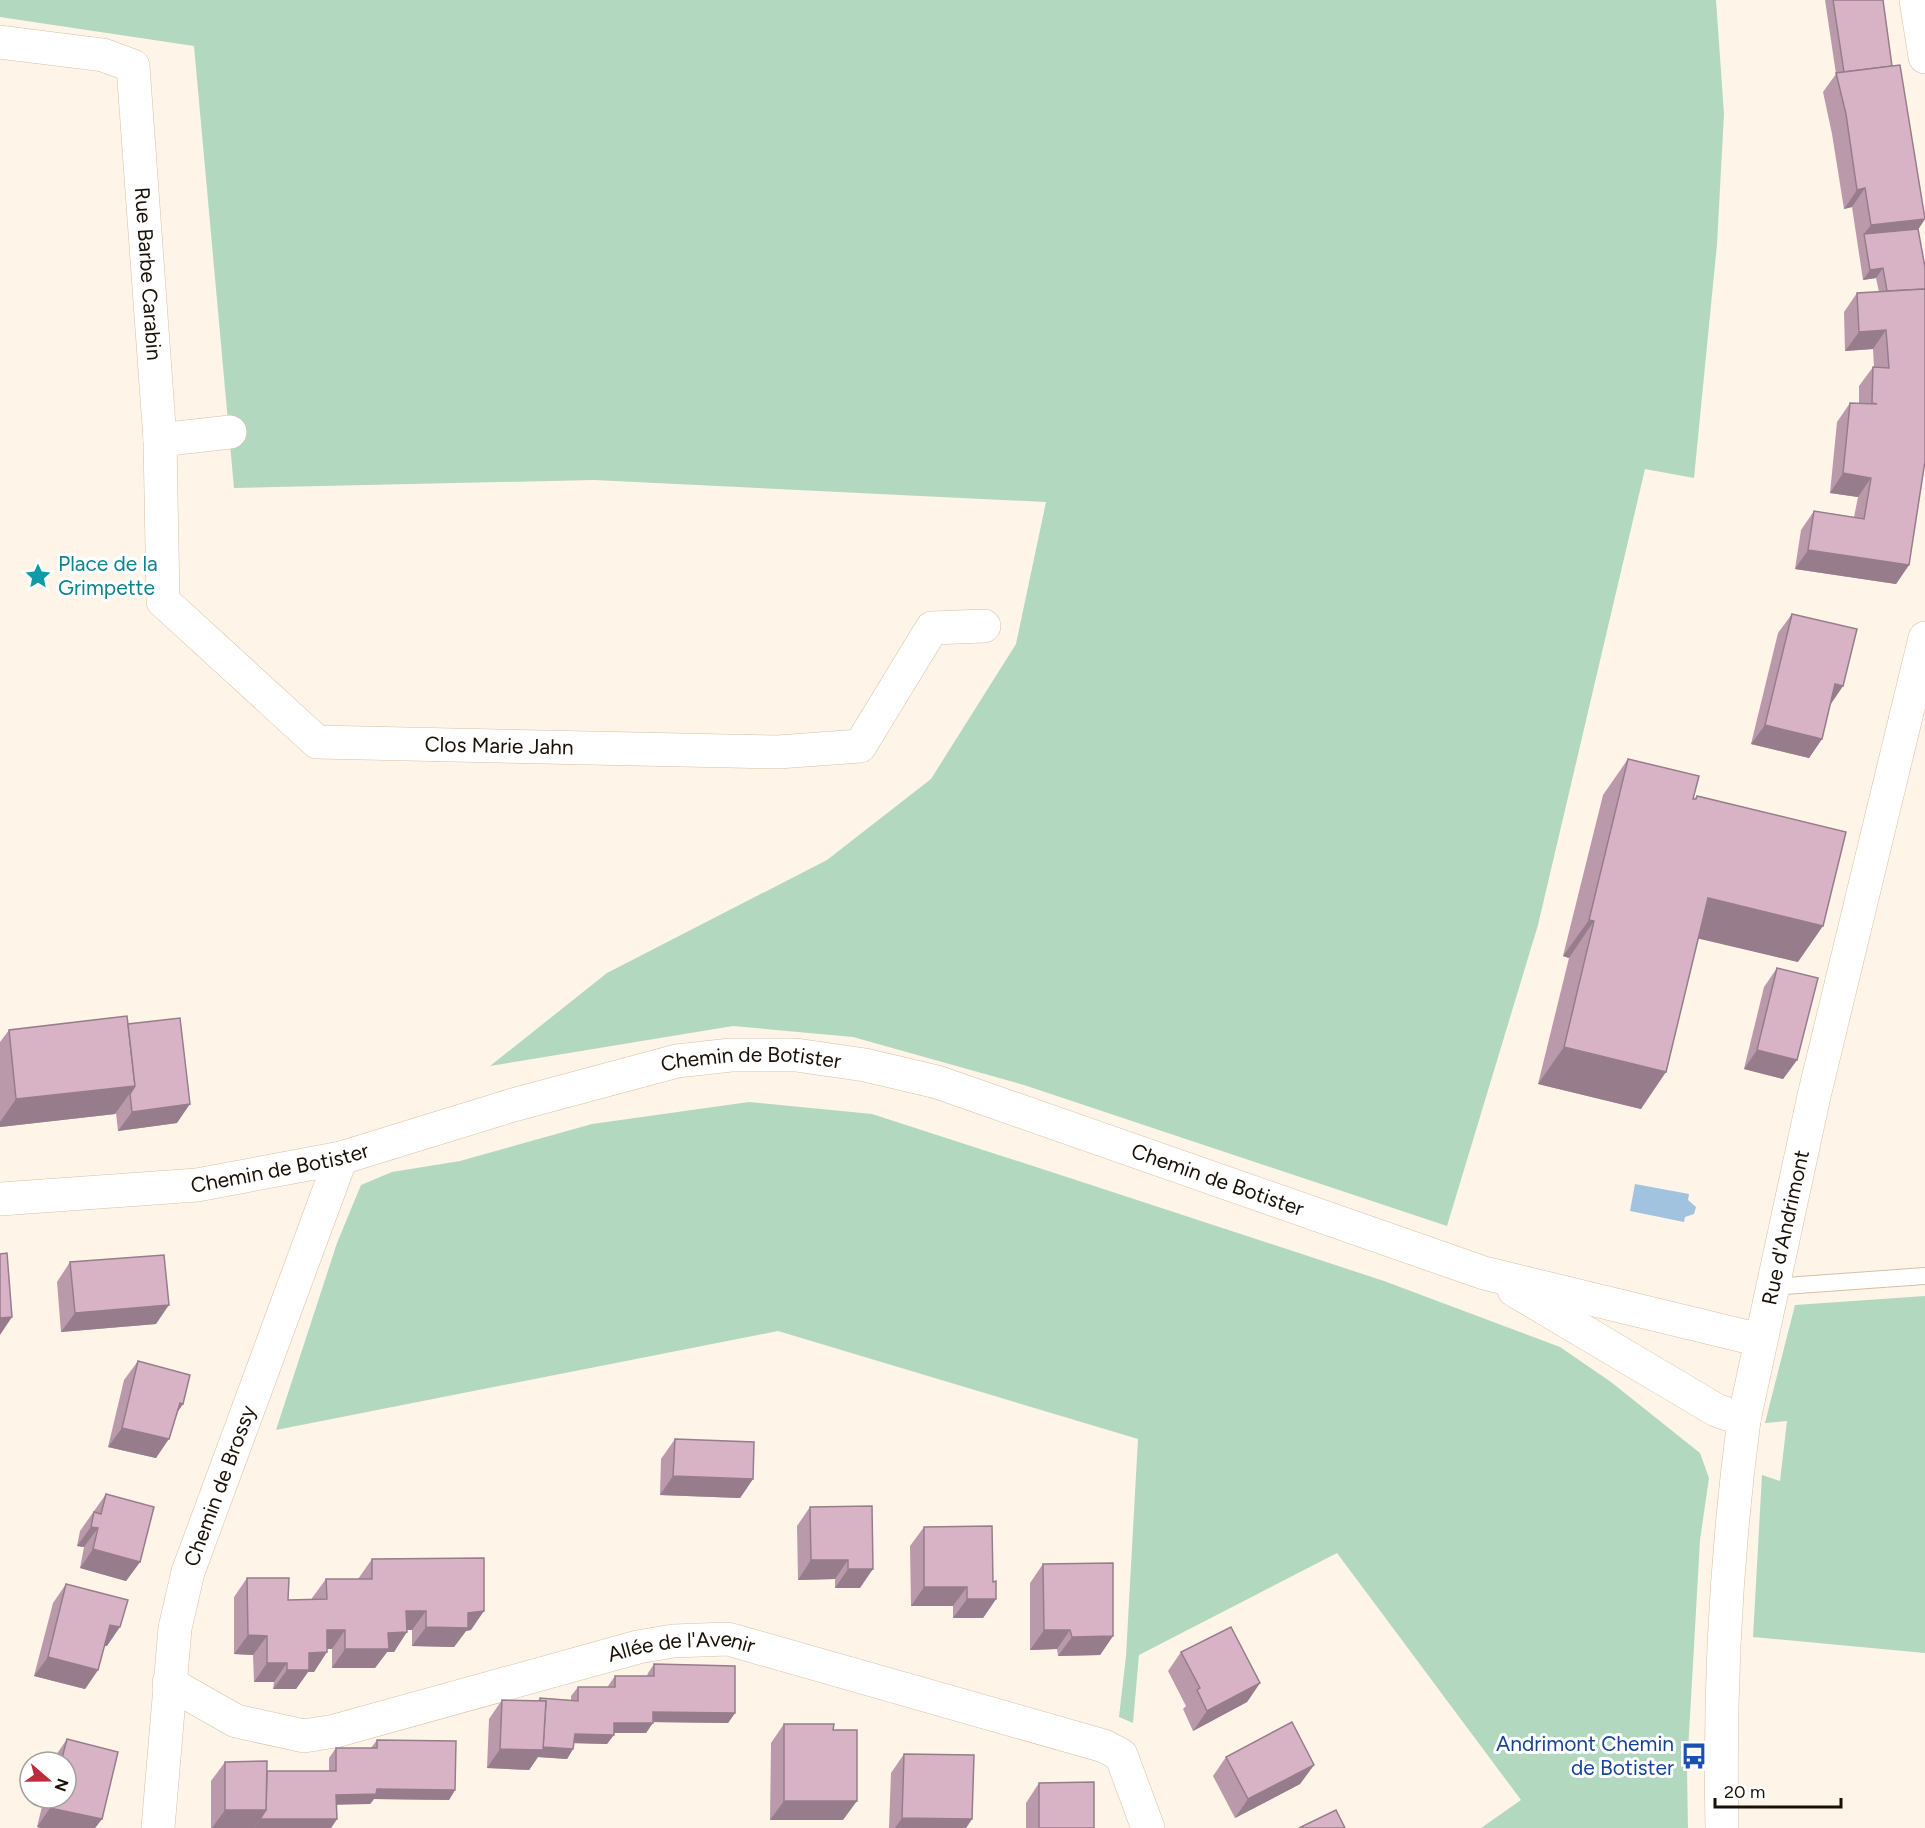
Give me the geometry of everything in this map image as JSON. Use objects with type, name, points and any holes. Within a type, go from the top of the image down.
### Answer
[{"type":"street","points":[[1916,0],[1925,57]]},
{"type":"street","name":"Rue Barbe Carabin","points":[[0,42],[103,55],[133,66],[159,440]]},
{"type":"street","points":[[159,440],[230,432]]},
{"type":"street","name":"Clos Marie Jahn","points":[[159,440],[163,601],[317,742],[778,752],[860,746],[932,628],[984,626]]},
{"type":"street","name":"Rue d'Andrimont","points":[[1722,1828],[1720,1750],[1727,1598],[1737,1469],[1744,1420],[1817,1085],[1925,638]]},
{"type":"street","name":"Chemin de Botister","points":[[0,1199],[196,1185],[341,1158],[513,1105],[677,1061],[731,1055],[796,1055],[866,1065],[937,1082],[1484,1273],[1760,1340]]},
{"type":"street","name":"Chemin de Brossy","points":[[158,1828],[175,1628],[188,1572],[341,1158]]},
{"type":"street","name":"Chemin de Botister","points":[[1484,1273],[1716,1410],[1744,1420]]},
{"type":"street","name":"Allée de l'Avenir","points":[[169,1683],[236,1721],[304,1736],[346,1728],[638,1647],[673,1641],[728,1639],[1104,1746],[1121,1755],[1148,1828]]},
{"type":"lane","points":[[1772,1287],[1925,1276]]},
{"type":"green space","points":[[0,0],[1716,0],[1724,114],[1717,244],[1694,478],[1645,469],[1538,925],[1447,1226],[1024,1085],[853,1037],[733,1026],[490,1066],[607,973],[827,860],[931,779],[1016,644],[1046,502],[594,480],[234,488],[194,46],[0,17]]},
{"type":"green space","points":[[749,1102],[872,1114],[1076,1180],[1384,1281],[1560,1347],[1611,1382],[1700,1453],[1709,1478],[1700,1540],[1687,1769],[1688,1828],[1481,1828],[1521,1800],[1337,1553],[1139,1655],[1133,1723],[1119,1717],[1126,1656],[1138,1439],[778,1331],[276,1430],[337,1243],[361,1185],[392,1172],[460,1161],[592,1124]]},
{"type":"green space","points":[[1925,1296],[1925,1653],[1753,1637],[1762,1475],[1780,1481],[1787,1421],[1765,1423],[1795,1305]]},
{"type":"water","points":[[1635,1184],[1689,1194],[1688,1200],[1696,1207],[1694,1214],[1685,1217],[1684,1222],[1630,1211]]},
{"type":"building","points":[[1833,0],[1883,0],[1892,66],[1844,72]]},
{"type":"building","points":[[1900,65],[1925,219],[1871,225],[1865,188],[1857,190],[1846,114],[1836,73]]},
{"type":"building","points":[[1918,229],[1925,267],[1925,289],[1887,291],[1883,268],[1870,270],[1864,234]]},
{"type":"building","points":[[1925,289],[1925,461],[1909,565],[1808,550],[1814,511],[1864,519],[1871,478],[1843,473],[1850,403],[1877,404],[1872,403],[1873,367],[1889,368],[1886,330],[1859,332],[1857,293]]},
{"type":"building","points":[[1792,614],[1857,629],[1843,686],[1835,684],[1822,739],[1765,725]]},
{"type":"building","points":[[1628,759],[1699,776],[1693,799],[1697,796],[1846,832],[1823,926],[1708,898],[1666,1072],[1564,1047],[1594,921],[1589,920]]},
{"type":"building","points":[[1777,968],[1818,978],[1797,1060],[1757,1050]]},
{"type":"building","points":[[127,1016],[135,1086],[16,1099],[9,1030]]},
{"type":"building","points":[[180,1018],[190,1104],[132,1112],[130,1094],[135,1086],[128,1024]]},
{"type":"building","points":[[7,1253],[12,1317],[0,1318],[0,1254]]},
{"type":"building","points":[[164,1255],[169,1305],[75,1313],[70,1262]]},
{"type":"building","points":[[138,1361],[190,1375],[183,1404],[180,1403],[169,1439],[122,1428]]},
{"type":"building","points":[[675,1439],[754,1442],[753,1479],[673,1476]]},
{"type":"building","points":[[106,1494],[154,1507],[140,1562],[93,1549],[98,1528],[91,1527],[94,1512],[101,1514]]},
{"type":"building","points":[[872,1506],[873,1569],[848,1569],[848,1560],[811,1560],[810,1507]]},
{"type":"building","points":[[992,1526],[993,1582],[996,1581],[996,1599],[967,1599],[967,1587],[924,1587],[924,1527]]},
{"type":"building","points":[[484,1558],[484,1611],[468,1613],[468,1628],[426,1627],[426,1611],[406,1611],[407,1632],[388,1633],[389,1649],[345,1649],[345,1630],[327,1630],[327,1652],[309,1653],[309,1670],[287,1670],[287,1663],[267,1663],[267,1636],[248,1635],[247,1578],[289,1578],[288,1600],[327,1599],[326,1579],[372,1579],[372,1559]]},
{"type":"building","points":[[1113,1563],[1113,1636],[1072,1637],[1070,1630],[1044,1630],[1043,1564]]},
{"type":"building","points":[[66,1584],[128,1600],[120,1627],[110,1625],[98,1670],[48,1657]]},
{"type":"building","points":[[1231,1627],[1260,1683],[1207,1711],[1197,1690],[1200,1688],[1181,1652]]},
{"type":"building","points":[[654,1664],[735,1666],[735,1713],[653,1712],[653,1723],[614,1723],[614,1735],[575,1734],[573,1749],[543,1747],[546,1701],[540,1701],[540,1698],[578,1701],[578,1687],[615,1687],[615,1676],[654,1676]]},
{"type":"building","points":[[502,1700],[546,1701],[543,1750],[500,1749]]},
{"type":"building","points":[[1292,1722],[1314,1765],[1248,1799],[1226,1757]]},
{"type":"building","points":[[784,1724],[834,1724],[833,1730],[857,1730],[857,1801],[784,1801]]},
{"type":"building","points":[[67,1739],[118,1752],[102,1819],[59,1810],[78,1810],[78,1750],[64,1750]]},
{"type":"building","points":[[377,1740],[456,1741],[455,1790],[377,1789],[376,1794],[336,1795],[337,1819],[260,1819],[266,1810],[267,1771],[336,1771],[336,1748],[377,1748]]},
{"type":"building","points":[[904,1754],[974,1755],[972,1819],[902,1818]]},
{"type":"building","points":[[267,1761],[266,1810],[225,1810],[225,1762]]},
{"type":"building","points":[[1094,1782],[1094,1828],[1039,1828],[1039,1783]]},
{"type":"building","points":[[1336,1810],[1345,1828],[1299,1828]]},
{"type":"place","name":"Place de la Grimpette","points":[[38,576]]},
{"type":"place","name":"Andrimont Chemin de Botister","points":[[1694,1756]]}]
